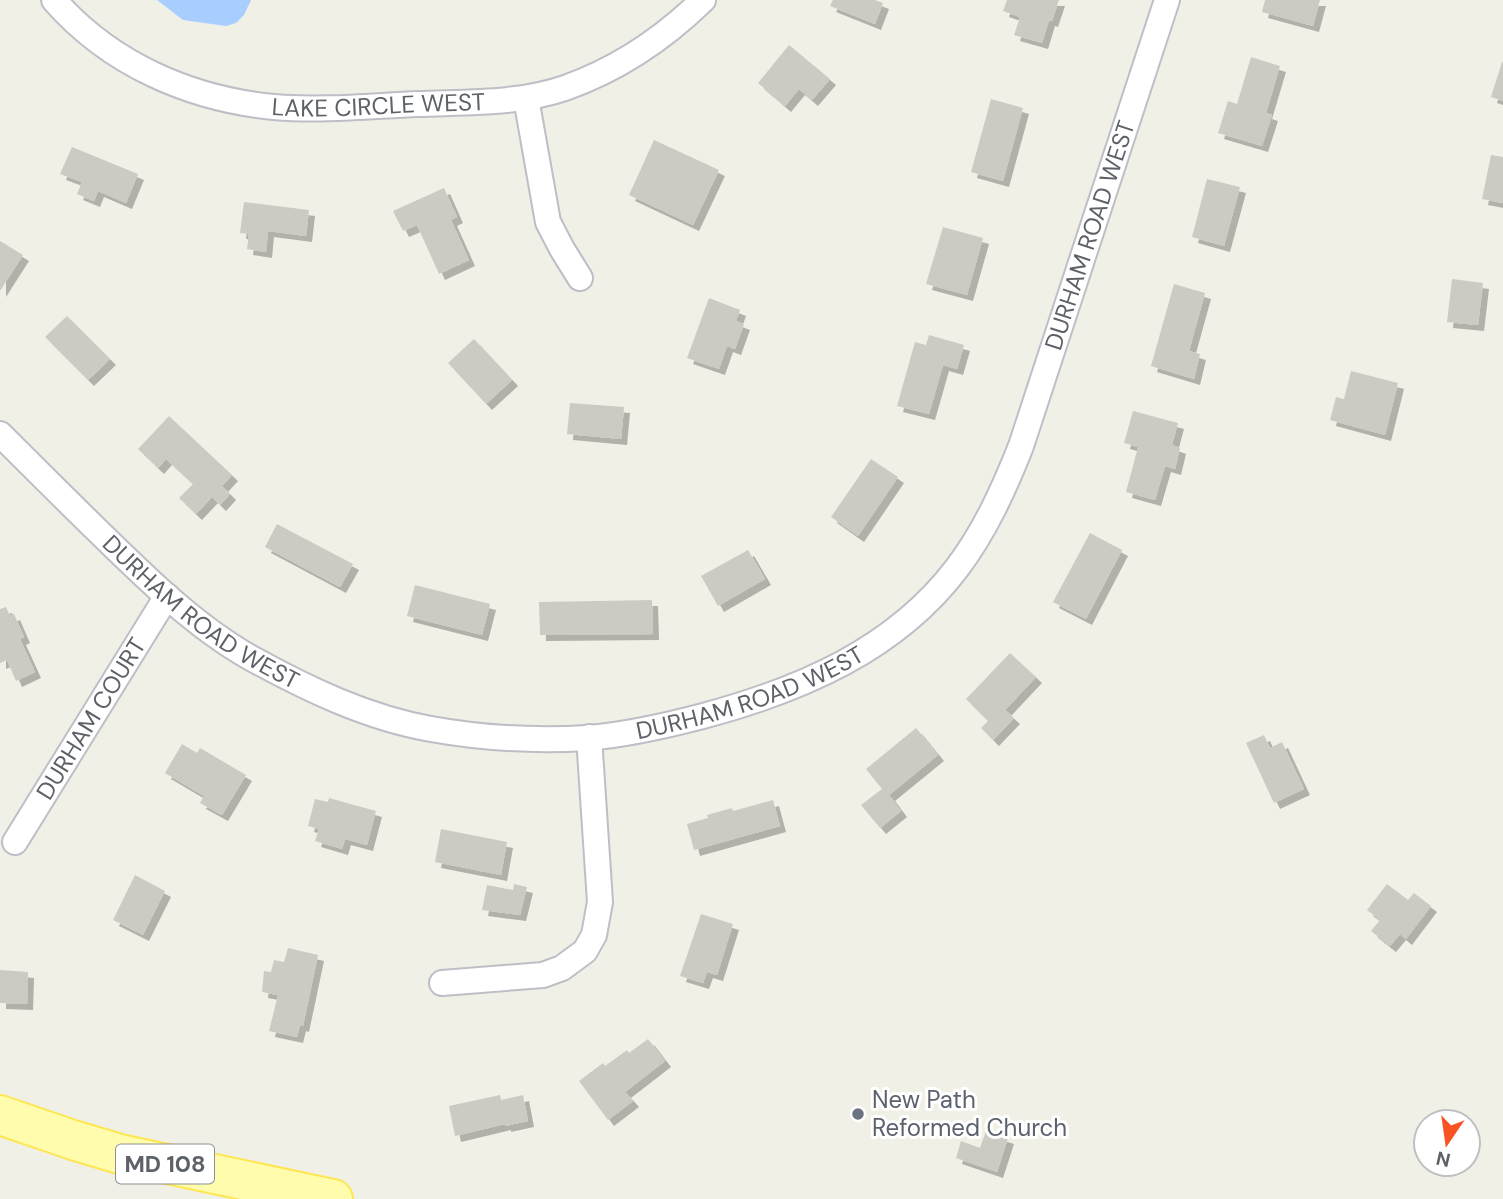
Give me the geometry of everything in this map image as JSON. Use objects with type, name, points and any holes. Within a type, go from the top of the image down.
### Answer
[{"type":"main road","name":"MD 108","points":[[0,1115],[120,1154],[333,1199]]},
{"type":"street","name":"LAKE CIRCLE WEST","points":[[54,0],[93,37],[123,58],[188,90],[276,107],[526,98],[564,88],[639,53],[675,27],[703,0]]},
{"type":"street","name":"DURHAM ROAD WEST","points":[[0,434],[167,596],[207,628],[250,657],[320,692],[381,716],[429,729],[475,735],[550,739],[589,737],[688,720],[745,705],[798,686],[846,663],[883,639],[922,606],[956,569],[981,532],[1021,446],[1167,0]]},
{"type":"street","points":[[526,98],[548,222],[580,278]]},
{"type":"street","name":"DURHAM COURT","points":[[15,842],[167,596]]},
{"type":"street","points":[[442,983],[542,975],[562,968],[585,951],[594,935],[600,902],[589,737]]},
{"type":"water","points":[[157,0],[251,0],[244,15],[236,23],[226,26],[183,20]]},
{"type":"building","points":[[833,0],[875,0],[883,3],[875,24],[830,6]]},
{"type":"building","points":[[1007,0],[1059,0],[1042,43],[1014,35],[1020,17],[1003,11]]},
{"type":"building","points":[[1265,0],[1320,0],[1313,26],[1262,12]]},
{"type":"building","points":[[789,45],[830,79],[812,100],[799,89],[785,106],[758,83]]},
{"type":"building","points":[[1251,57],[1280,66],[1266,113],[1272,115],[1262,146],[1218,133],[1228,101],[1237,104]]},
{"type":"building","points":[[1503,62],[1503,101],[1491,97]]},
{"type":"building","points":[[991,99],[1023,108],[1003,181],[971,172]]},
{"type":"building","points":[[654,140],[719,170],[693,225],[629,195]]},
{"type":"building","points":[[72,147],[138,174],[126,203],[98,191],[94,201],[77,194],[82,182],[60,174]]},
{"type":"building","points":[[1491,155],[1503,157],[1503,203],[1482,199]]},
{"type":"building","points":[[1207,179],[1240,187],[1224,246],[1192,237]]},
{"type":"building","points":[[444,188],[457,217],[451,220],[469,260],[439,274],[417,225],[403,231],[393,211]]},
{"type":"building","points":[[244,202],[309,210],[306,236],[268,231],[266,252],[247,249],[249,234],[240,233]]},
{"type":"building","points":[[943,227],[983,238],[967,295],[926,284]]},
{"type":"building","points":[[0,241],[23,255],[0,291]]},
{"type":"building","points":[[1452,279],[1483,283],[1478,325],[1447,322]]},
{"type":"building","points":[[1174,284],[1205,293],[1189,351],[1200,354],[1194,379],[1151,366]]},
{"type":"building","points":[[709,298],[740,310],[736,321],[744,324],[735,349],[727,346],[719,369],[687,358]]},
{"type":"building","points":[[67,316],[110,359],[88,380],[45,337]]},
{"type":"building","points":[[929,335],[964,345],[957,369],[943,365],[929,414],[897,406],[915,342],[926,345]]},
{"type":"building","points":[[474,339],[512,380],[486,404],[448,363]]},
{"type":"building","points":[[1351,371],[1398,383],[1385,435],[1330,420],[1336,397],[1344,399]]},
{"type":"building","points":[[570,403],[624,407],[621,439],[567,434]]},
{"type":"building","points":[[1133,411],[1178,423],[1172,445],[1180,448],[1175,469],[1165,466],[1155,500],[1126,492],[1138,447],[1124,443]]},
{"type":"building","points":[[169,416],[232,475],[222,486],[230,494],[220,505],[212,497],[196,514],[179,498],[193,484],[166,459],[158,468],[138,449]]},
{"type":"building","points":[[871,459],[898,477],[858,536],[831,517]]},
{"type":"building","points":[[277,524],[353,564],[340,587],[265,547]]},
{"type":"building","points":[[1090,533],[1122,550],[1086,619],[1053,602]]},
{"type":"building","points":[[748,550],[765,579],[718,606],[701,576]]},
{"type":"building","points":[[415,585],[490,604],[482,635],[407,616]]},
{"type":"building","points":[[652,600],[653,634],[540,635],[539,602]]},
{"type":"building","points":[[6,607],[10,616],[14,614],[24,637],[20,639],[35,672],[16,681],[7,660],[0,663],[0,609]]},
{"type":"building","points":[[1010,653],[1036,677],[1005,710],[1014,718],[993,740],[981,728],[988,721],[966,699]]},
{"type":"building","points":[[916,728],[938,755],[889,795],[901,811],[880,828],[861,805],[882,789],[866,769]]},
{"type":"building","points":[[1264,735],[1270,748],[1282,742],[1304,789],[1274,803],[1246,743]]},
{"type":"building","points":[[182,744],[197,753],[200,748],[246,775],[222,815],[200,803],[204,796],[165,773]]},
{"type":"building","points":[[329,798],[376,811],[367,845],[345,839],[342,849],[315,841],[319,829],[308,826],[315,799],[328,802]]},
{"type":"building","points":[[773,800],[780,826],[694,850],[687,824],[732,808],[733,811]]},
{"type":"building","points":[[441,829],[507,842],[501,875],[435,862]]},
{"type":"building","points":[[135,875],[165,891],[143,935],[113,920]]},
{"type":"building","points":[[514,884],[527,887],[520,915],[482,910],[487,885],[513,890]]},
{"type":"building","points":[[1387,884],[1408,900],[1414,893],[1431,906],[1406,939],[1400,934],[1390,946],[1371,931],[1380,920],[1367,910]]},
{"type":"building","points":[[701,914],[733,924],[717,975],[707,972],[703,983],[680,976]]},
{"type":"building","points":[[288,948],[318,955],[303,1026],[300,1025],[297,1037],[269,1031],[278,995],[262,992],[264,971],[271,972],[274,960],[284,962]]},
{"type":"building","points":[[0,970],[28,972],[27,1004],[0,1003]]},
{"type":"building","points":[[648,1039],[665,1061],[625,1092],[633,1101],[608,1120],[579,1081],[603,1063],[605,1066]]},
{"type":"building","points":[[500,1095],[501,1100],[523,1095],[528,1121],[455,1136],[449,1106]]},
{"type":"building","points":[[986,1131],[1008,1138],[997,1172],[956,1158],[961,1141],[980,1148]]},
{"type":"place","name":"New Path Reformed Church","points":[[858,1114]]}]
